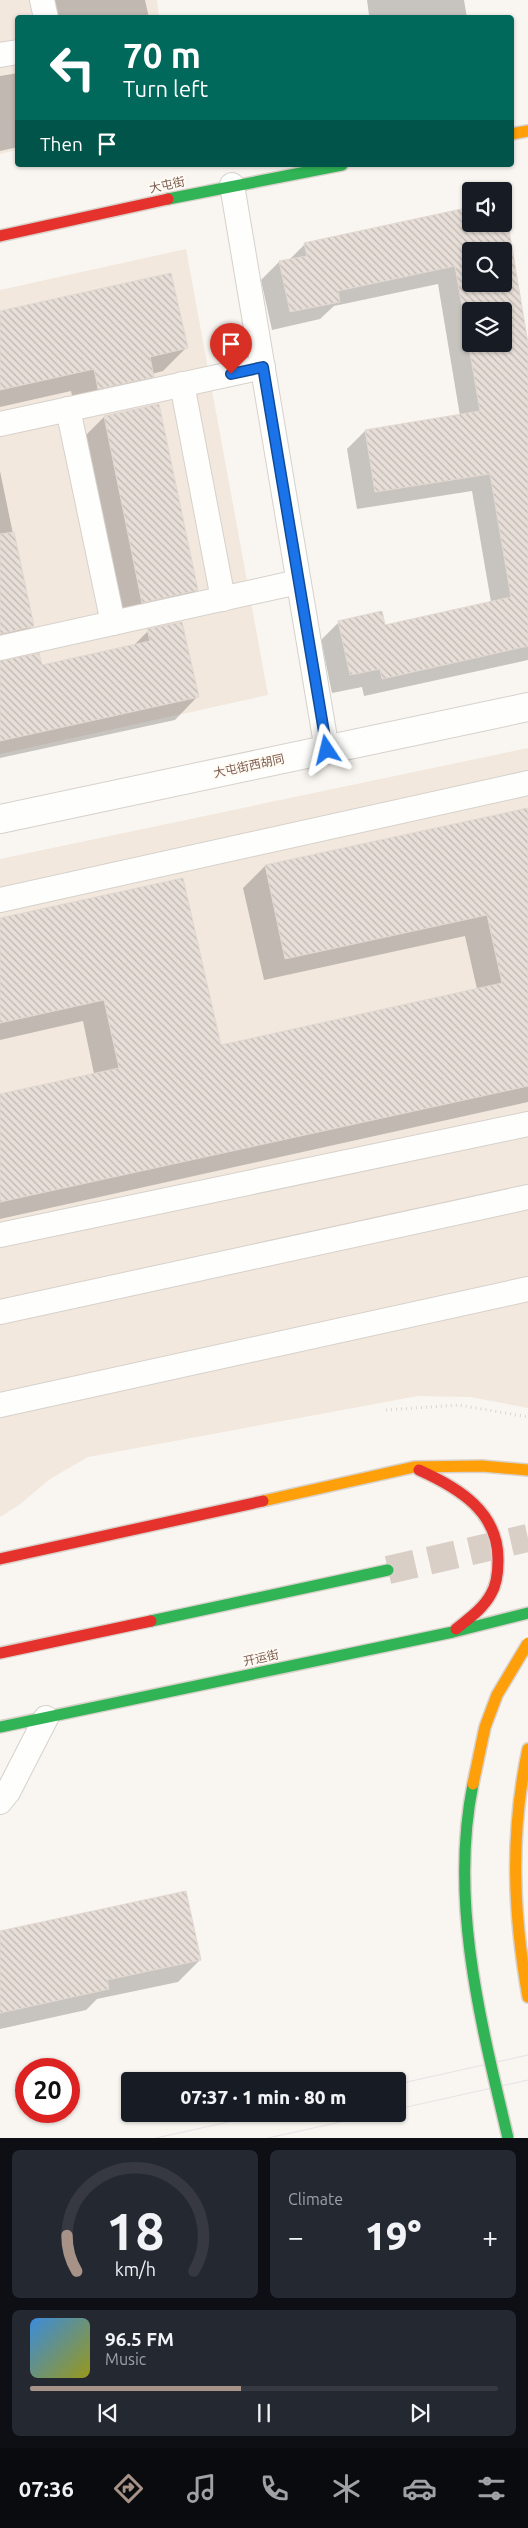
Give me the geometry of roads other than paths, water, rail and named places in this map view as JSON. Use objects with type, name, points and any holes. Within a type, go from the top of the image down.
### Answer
[{"type":"main road","points":[[514,133],[528,131]]},
{"type":"main road","name":"大屯街","points":[[0,236],[232,185],[331,167]]},
{"type":"main road","points":[[0,1559],[414,1467],[482,1466],[528,1470]]},
{"type":"main road","points":[[414,1467],[445,1481],[472,1499],[490,1522],[500,1554],[495,1587],[483,1605],[453,1632]]},
{"type":"main road","points":[[0,1653],[388,1570]]},
{"type":"main road","name":"开运街","points":[[0,1727],[453,1632],[528,1613]]},
{"type":"main road","points":[[508,2138],[478,2008],[466,1912],[466,1820],[485,1727],[497,1695],[528,1643]]},
{"type":"main road","points":[[528,1749],[519,1784],[515,1904],[520,1958],[528,1997]]},
{"type":"street","name":"大屯街西胡同","points":[[0,819],[528,707]]},
{"type":"lane","points":[[42,0],[45,15]]},
{"type":"lane","points":[[0,55],[15,52]]},
{"type":"lane","points":[[232,185],[327,750]]},
{"type":"lane","points":[[0,424],[263,367]]},
{"type":"lane","points":[[182,384],[223,599]]},
{"type":"lane","points":[[68,409],[113,623]]},
{"type":"lane","points":[[0,648],[298,582]]},
{"type":"lane","points":[[0,900],[528,783]]},
{"type":"lane","points":[[0,1235],[528,1124]]},
{"type":"lane","points":[[0,1312],[528,1197]]},
{"type":"lane","points":[[0,1405],[528,1289]]},
{"type":"lane","points":[[0,1802],[8,1792],[46,1718]]},
{"type":"tunnel","points":[[388,1570],[528,1538]]},
{"type":"tram line","points":[[406,2082],[528,2055]]},
{"type":"tram line","points":[[406,2107],[528,2080]]},
{"type":"tram line","points":[[156,2138],[229,2122]]},
{"type":"tram line","points":[[268,2138],[341,2122]]}]
